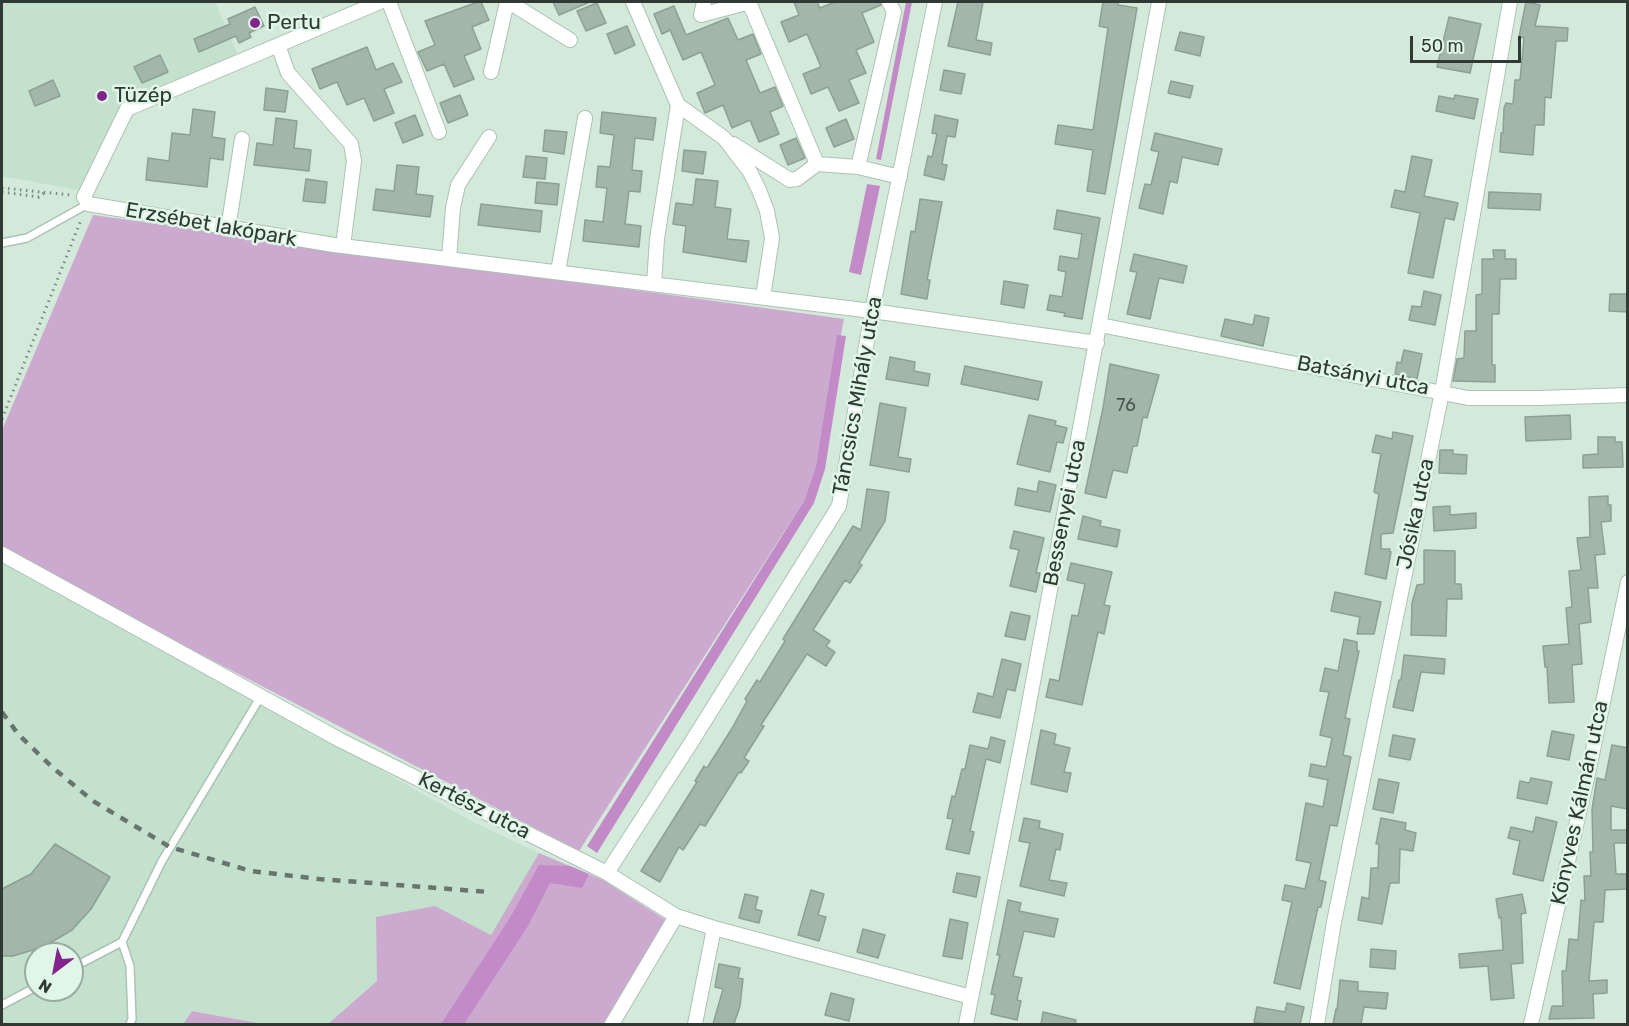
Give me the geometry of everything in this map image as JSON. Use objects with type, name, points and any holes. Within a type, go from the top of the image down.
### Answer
[{"type":"street","points":[[86,200],[127,109],[380,2]]},
{"type":"street","points":[[389,2],[439,132]]},
{"type":"street","points":[[491,72],[508,2],[570,40]]},
{"type":"street","points":[[633,2],[678,105],[724,138],[790,180],[797,179],[817,164],[858,167],[900,177]]},
{"type":"street","points":[[704,2],[701,15],[749,2],[817,164]]},
{"type":"street","points":[[858,167],[894,12],[889,2]]},
{"type":"street","name":"Táncsics Mihály utca","points":[[607,873],[839,506],[872,311],[935,2]]},
{"type":"street","name":"Bessenyei utca","points":[[966,1024],[1028,714],[1159,2]]},
{"type":"street","name":"Jósika utca","points":[[1317,1024],[1334,922],[1442,392],[1510,2]]},
{"type":"street","points":[[278,45],[288,74],[351,144],[354,161],[343,246]]},
{"type":"street","points":[[654,284],[657,239],[678,105]]},
{"type":"street","points":[[558,272],[585,118]]},
{"type":"street","points":[[449,259],[453,208],[458,185],[489,137]]},
{"type":"street","points":[[724,138],[756,183],[767,211],[772,238],[763,297]]},
{"type":"street","points":[[228,229],[242,139]]},
{"type":"street","points":[[756,183],[771,168]]},
{"type":"street","name":"Erzsébet lakópark","points":[[86,200],[228,229],[343,246],[872,311]]},
{"type":"street","points":[[872,311],[1097,343]]},
{"type":"street","name":"Batsányi utca","points":[[1100,325],[1468,398],[1628,395]]},
{"type":"street","name":"Kertész utca","points":[[2,554],[340,740],[607,873],[676,916],[971,997]]},
{"type":"street","name":"Könyves Kálmán utca","points":[[1531,1024],[1589,769],[1628,582]]},
{"type":"street","points":[[612,1024],[676,916]]},
{"type":"street","points":[[695,1024],[714,928]]},
{"type":"lane","points":[[2,243],[27,238],[86,200]]},
{"type":"lane","points":[[84,962],[122,942],[162,861],[261,696]]},
{"type":"lane","points":[[122,942],[130,966],[132,1018],[130,1024]]},
{"type":"lane","points":[[2,1005],[24,993]]},
{"type":"path","points":[[2,188],[45,192],[86,200],[2,419]]},
{"type":"path","points":[[2,192],[39,197],[45,192]]},
{"type":"shaded area","points":[[2,2],[215,2],[237,53],[127,116],[89,192],[2,176]]},
{"type":"shaded area","points":[[906,2],[912,2],[881,160],[876,159]]},
{"type":"shaded area","points":[[867,184],[880,186],[861,275],[849,272]]},
{"type":"shaded area","points":[[93,215],[844,319],[816,466],[804,501],[579,851],[2,551],[2,430]]},
{"type":"shaded area","points":[[837,335],[846,336],[825,469],[814,503],[597,853],[587,846],[804,501],[816,466]]},
{"type":"shaded area","points":[[2,556],[471,821],[539,853],[491,936],[435,906],[377,981],[328,1024],[263,1024],[192,1011],[183,1024],[2,1024]]},
{"type":"shaded area","points":[[539,853],[603,880],[666,920],[603,1024],[328,1024],[377,981],[376,917],[435,906],[491,935]]},
{"type":"shaded area","points":[[539,865],[570,866],[589,874],[582,888],[550,883],[528,926],[464,1024],[441,1024],[511,916]]},
{"type":"shaded area","points":[[192,1011],[263,1024],[183,1024]]},
{"type":"building","points":[[481,2],[489,20],[472,27],[481,49],[464,56],[474,79],[454,87],[444,64],[427,71],[418,52],[435,45],[425,21]]},
{"type":"building","points":[[553,2],[590,2],[559,15]]},
{"type":"building","points":[[794,2],[817,2],[820,8],[835,2],[880,2],[881,5],[862,13],[874,42],[856,50],[866,73],[849,80],[859,103],[839,111],[828,87],[811,94],[803,74],[821,67],[807,34],[789,42],[781,22],[799,15]]},
{"type":"building","points":[[958,2],[983,2],[976,40],[992,43],[990,55],[948,46]]},
{"type":"building","points":[[1103,2],[1118,2],[1118,5],[1137,8],[1105,194],[1087,191],[1093,150],[1055,144],[1058,125],[1093,130],[1108,28],[1099,26]]},
{"type":"building","points":[[1526,2],[1540,5],[1535,26],[1568,28],[1567,41],[1556,41],[1551,98],[1545,97],[1544,125],[1535,125],[1533,155],[1500,152],[1504,108],[1506,103],[1513,104],[1515,80],[1520,80],[1524,38],[1519,37]]},
{"type":"building","points":[[597,3],[606,23],[586,31],[577,11]]},
{"type":"building","points":[[674,6],[686,35],[728,18],[738,40],[753,34],[761,54],[746,60],[760,93],[775,87],[783,106],[770,112],[779,134],[759,142],[750,120],[732,128],[723,105],[705,113],[697,93],[715,85],[701,52],[683,60],[670,30],[662,34],[654,14]]},
{"type":"building","points":[[255,7],[264,26],[249,33],[251,37],[239,43],[236,36],[199,52],[194,39],[230,24],[228,19]]},
{"type":"building","points":[[1449,17],[1481,24],[1470,73],[1437,67]]},
{"type":"building","points":[[627,26],[635,45],[615,54],[607,34]]},
{"type":"building","points":[[1180,32],[1204,37],[1200,56],[1175,50]]},
{"type":"building","points":[[367,47],[376,70],[393,63],[402,82],[384,89],[394,113],[374,121],[364,98],[347,105],[337,82],[320,89],[312,69]]},
{"type":"building","points":[[160,55],[168,72],[142,83],[134,67]]},
{"type":"building","points":[[944,70],[965,74],[961,94],[940,90]]},
{"type":"building","points":[[53,80],[60,96],[35,106],[29,91]]},
{"type":"building","points":[[1171,81],[1193,86],[1190,98],[1168,93]]},
{"type":"building","points":[[266,88],[288,91],[285,112],[264,110]]},
{"type":"building","points":[[460,95],[468,115],[448,123],[440,103]]},
{"type":"building","points":[[1455,95],[1478,99],[1474,119],[1436,111],[1439,96],[1454,99]]},
{"type":"building","points":[[193,109],[215,112],[212,137],[225,139],[223,160],[210,158],[207,187],[146,180],[148,158],[169,161],[172,133],[190,135]]},
{"type":"building","points":[[602,112],[656,118],[653,140],[635,138],[632,170],[642,171],[640,192],[629,191],[625,224],[641,226],[639,247],[583,241],[585,220],[603,222],[607,188],[596,187],[598,166],[610,167],[614,135],[600,133]]},
{"type":"building","points":[[415,115],[423,135],[403,143],[395,123]]},
{"type":"building","points":[[935,115],[958,120],[955,137],[947,136],[942,164],[947,165],[944,180],[924,175],[928,156],[932,157],[937,134],[932,133]]},
{"type":"building","points":[[276,118],[297,121],[294,148],[311,150],[309,171],[254,165],[257,143],[273,145]]},
{"type":"building","points":[[846,119],[854,139],[834,147],[826,128]]},
{"type":"building","points":[[545,130],[567,132],[564,154],[543,151]]},
{"type":"building","points":[[1155,133],[1222,149],[1218,165],[1182,157],[1177,183],[1170,181],[1163,214],[1139,208],[1145,184],[1151,185],[1159,152],[1151,150]]},
{"type":"building","points":[[796,138],[805,158],[788,165],[780,145]]},
{"type":"building","points":[[684,150],[706,152],[703,174],[682,171]]},
{"type":"building","points":[[526,156],[547,158],[545,179],[523,177]]},
{"type":"building","points":[[1412,156],[1432,160],[1424,196],[1458,203],[1454,220],[1445,218],[1433,278],[1408,273],[1420,213],[1391,207],[1395,190],[1405,192]]},
{"type":"building","points":[[397,165],[419,167],[416,194],[433,196],[430,217],[373,210],[376,189],[394,191]]},
{"type":"building","points":[[306,179],[327,182],[325,203],[303,201]]},
{"type":"building","points":[[696,179],[718,181],[715,207],[731,209],[727,239],[749,241],[746,262],[683,252],[686,226],[673,224],[676,203],[693,205]]},
{"type":"building","points":[[537,182],[559,184],[557,205],[535,203]]},
{"type":"building","points":[[1489,192],[1541,194],[1540,210],[1488,208]]},
{"type":"building","points":[[920,199],[942,202],[927,280],[930,280],[927,299],[901,294],[911,231],[915,232]]},
{"type":"building","points":[[481,204],[542,211],[540,232],[478,225]]},
{"type":"building","points":[[1057,210],[1100,218],[1082,319],[1047,310],[1050,295],[1062,297],[1066,272],[1058,270],[1060,256],[1078,259],[1082,234],[1054,229]]},
{"type":"building","points":[[1493,250],[1505,250],[1505,259],[1516,259],[1516,279],[1500,279],[1499,314],[1492,314],[1492,365],[1495,365],[1495,382],[1453,381],[1457,359],[1464,358],[1465,331],[1476,331],[1476,295],[1482,294],[1482,259],[1494,259]]},
{"type":"building","points":[[1134,254],[1187,266],[1183,283],[1159,278],[1150,319],[1127,314],[1137,272],[1130,271]]},
{"type":"building","points":[[1004,281],[1028,285],[1024,308],[1001,304]]},
{"type":"building","points":[[1424,291],[1441,295],[1435,325],[1409,320],[1412,306],[1421,307]]},
{"type":"building","points":[[1610,294],[1628,294],[1628,312],[1609,311]]},
{"type":"building","points":[[1255,315],[1269,318],[1263,346],[1221,336],[1225,319],[1253,325]]},
{"type":"building","points":[[1404,350],[1422,354],[1417,379],[1395,374],[1397,362],[1401,363]]},
{"type":"building","points":[[890,357],[915,362],[914,371],[930,374],[928,386],[886,379]]},
{"type":"building","points":[[1110,364],[1159,375],[1147,418],[1143,417],[1137,446],[1133,446],[1127,473],[1113,470],[1106,498],[1085,493]]},
{"type":"building","points":[[965,366],[1042,382],[1038,400],[961,384]]},
{"type":"building","points":[[880,403],[906,408],[898,457],[911,459],[909,472],[870,465]]},
{"type":"building","points":[[1029,415],[1056,421],[1055,425],[1067,428],[1063,443],[1057,442],[1050,472],[1017,464]]},
{"type":"building","points":[[1570,415],[1571,439],[1526,441],[1525,417]]},
{"type":"building","points":[[1393,432],[1413,436],[1393,533],[1381,534],[1381,549],[1390,549],[1391,552],[1386,579],[1365,574],[1379,494],[1374,492],[1381,454],[1372,452],[1376,435],[1392,439]]},
{"type":"building","points":[[1598,437],[1615,437],[1615,442],[1622,442],[1623,467],[1583,468],[1583,455],[1598,454]]},
{"type":"building","points":[[1440,450],[1453,450],[1453,454],[1467,455],[1466,474],[1439,473]]},
{"type":"building","points":[[1039,481],[1056,485],[1050,512],[1015,505],[1018,488],[1037,492]]},
{"type":"building","points":[[867,489],[889,492],[885,521],[859,563],[862,565],[850,583],[845,580],[813,630],[830,641],[826,646],[835,652],[826,666],[807,654],[761,725],[764,726],[744,758],[749,761],[741,773],[739,772],[705,826],[700,824],[683,850],[679,847],[660,882],[641,871],[697,782],[695,781],[704,766],[707,768],[731,730],[747,701],[745,699],[757,680],[760,682],[785,641],[783,639],[853,526],[861,530]]},
{"type":"building","points":[[1608,496],[1608,505],[1611,505],[1611,521],[1601,522],[1605,554],[1595,555],[1598,588],[1588,588],[1591,622],[1579,624],[1582,664],[1572,665],[1574,702],[1549,703],[1543,646],[1569,644],[1566,608],[1572,607],[1569,571],[1581,570],[1577,538],[1590,537],[1589,497]]},
{"type":"building","points":[[1450,506],[1450,515],[1476,513],[1476,528],[1434,531],[1433,507]]},
{"type":"building","points":[[1083,516],[1101,521],[1100,526],[1120,530],[1117,547],[1078,539]]},
{"type":"building","points":[[1014,531],[1044,538],[1036,573],[1040,573],[1036,592],[1010,586],[1019,550],[1010,548]]},
{"type":"building","points":[[1424,550],[1455,551],[1455,584],[1461,584],[1462,599],[1447,599],[1446,636],[1411,635],[1412,603],[1417,585],[1424,584]]},
{"type":"building","points":[[1071,563],[1112,572],[1104,605],[1110,606],[1104,634],[1098,632],[1082,705],[1046,697],[1050,679],[1059,681],[1072,615],[1078,616],[1085,584],[1067,580]]},
{"type":"building","points":[[1335,592],[1381,602],[1374,634],[1357,634],[1360,617],[1331,611]]},
{"type":"building","points":[[1011,612],[1030,616],[1025,640],[1005,636]]},
{"type":"building","points":[[1344,639],[1357,642],[1357,651],[1359,651],[1345,718],[1350,719],[1343,755],[1351,757],[1337,826],[1330,825],[1319,880],[1326,882],[1321,907],[1318,907],[1300,989],[1274,983],[1292,902],[1282,900],[1285,885],[1305,889],[1311,863],[1296,860],[1306,803],[1323,807],[1328,780],[1309,776],[1311,764],[1326,767],[1332,738],[1320,735],[1329,692],[1320,691],[1325,668],[1338,671]]},
{"type":"building","points":[[1404,655],[1445,659],[1444,674],[1421,672],[1413,711],[1393,707],[1399,680],[1401,680]]},
{"type":"building","points":[[1002,659],[1021,664],[1015,691],[1007,689],[1000,718],[973,712],[978,693],[993,697]]},
{"type":"building","points":[[1041,730],[1056,734],[1054,744],[1070,748],[1064,772],[1071,773],[1067,792],[1031,784]]},
{"type":"building","points":[[1552,731],[1574,735],[1569,760],[1547,756]]},
{"type":"building","points":[[1393,735],[1415,739],[1410,760],[1389,756]]},
{"type":"building","points":[[991,737],[1005,741],[1000,763],[986,759],[970,831],[974,832],[969,854],[946,849],[953,819],[947,818],[952,796],[955,797],[962,769],[965,769],[970,745],[988,749]]},
{"type":"building","points":[[1612,745],[1628,748],[1628,809],[1611,806],[1611,830],[1628,830],[1628,843],[1614,843],[1616,874],[1628,874],[1628,889],[1605,890],[1603,922],[1594,922],[1589,981],[1607,980],[1607,993],[1593,994],[1594,1018],[1549,1019],[1552,1006],[1563,1006],[1562,971],[1566,971],[1569,939],[1578,940],[1581,900],[1585,901],[1584,876],[1591,876],[1592,809],[1597,778],[1605,780]]},
{"type":"building","points":[[1531,778],[1552,782],[1547,804],[1517,798],[1520,781],[1529,783]]},
{"type":"building","points":[[1379,779],[1399,783],[1393,813],[1373,809]]},
{"type":"building","points":[[1536,817],[1557,822],[1543,881],[1513,874],[1520,841],[1508,838],[1511,827],[1533,832]]},
{"type":"building","points":[[1024,818],[1040,821],[1039,828],[1063,834],[1060,850],[1056,849],[1049,880],[1067,883],[1064,896],[1020,886],[1030,843],[1019,841]]},
{"type":"building","points":[[1381,818],[1406,823],[1405,830],[1416,833],[1413,851],[1400,849],[1399,883],[1390,883],[1382,924],[1358,920],[1362,897],[1369,899],[1371,868],[1378,868],[1379,844],[1376,844]]},
{"type":"building","points":[[55,844],[110,877],[91,909],[72,930],[52,942],[24,942],[24,953],[2,956],[2,889],[31,874]]},
{"type":"building","points":[[957,873],[980,877],[976,897],[953,892]]},
{"type":"building","points":[[811,890],[824,894],[818,915],[826,917],[819,941],[798,935]]},
{"type":"building","points":[[745,894],[758,897],[755,909],[762,911],[759,923],[739,918]]},
{"type":"building","points":[[1522,894],[1526,913],[1521,914],[1523,963],[1511,964],[1514,998],[1491,1000],[1488,966],[1460,968],[1459,954],[1503,950],[1501,917],[1499,918],[1496,899]]},
{"type":"building","points":[[1008,900],[1021,903],[1019,911],[1058,919],[1054,937],[1024,931],[1013,976],[1022,978],[1017,1000],[1021,1001],[1017,1020],[991,1014],[995,995],[991,994],[1000,955],[997,955]]},
{"type":"building","points":[[950,919],[968,923],[962,959],[943,956]]},
{"type":"building","points":[[863,929],[885,935],[878,958],[857,952]]},
{"type":"building","points":[[1371,949],[1396,951],[1395,969],[1370,967]]},
{"type":"building","points":[[719,964],[740,968],[738,978],[743,979],[740,1006],[734,1024],[713,1024],[723,989],[715,987]]},
{"type":"building","points":[[1340,980],[1358,982],[1358,991],[1388,993],[1386,1009],[1364,1007],[1361,1024],[1333,1024]]},
{"type":"building","points":[[831,993],[854,999],[849,1021],[825,1015]]},
{"type":"building","points":[[1287,1003],[1304,1007],[1300,1024],[1254,1022],[1257,1007],[1285,1012]]},
{"type":"building","points":[[1043,1012],[1076,1020],[1075,1024],[1041,1024]]},
{"type":"railway","points":[[2,712],[18,734],[52,767],[93,801],[170,847],[251,871],[319,879],[489,892]]},
{"type":"place","name":"Pertu","points":[[255,23]]},
{"type":"place","name":"Tüzép","points":[[102,96]]}]
